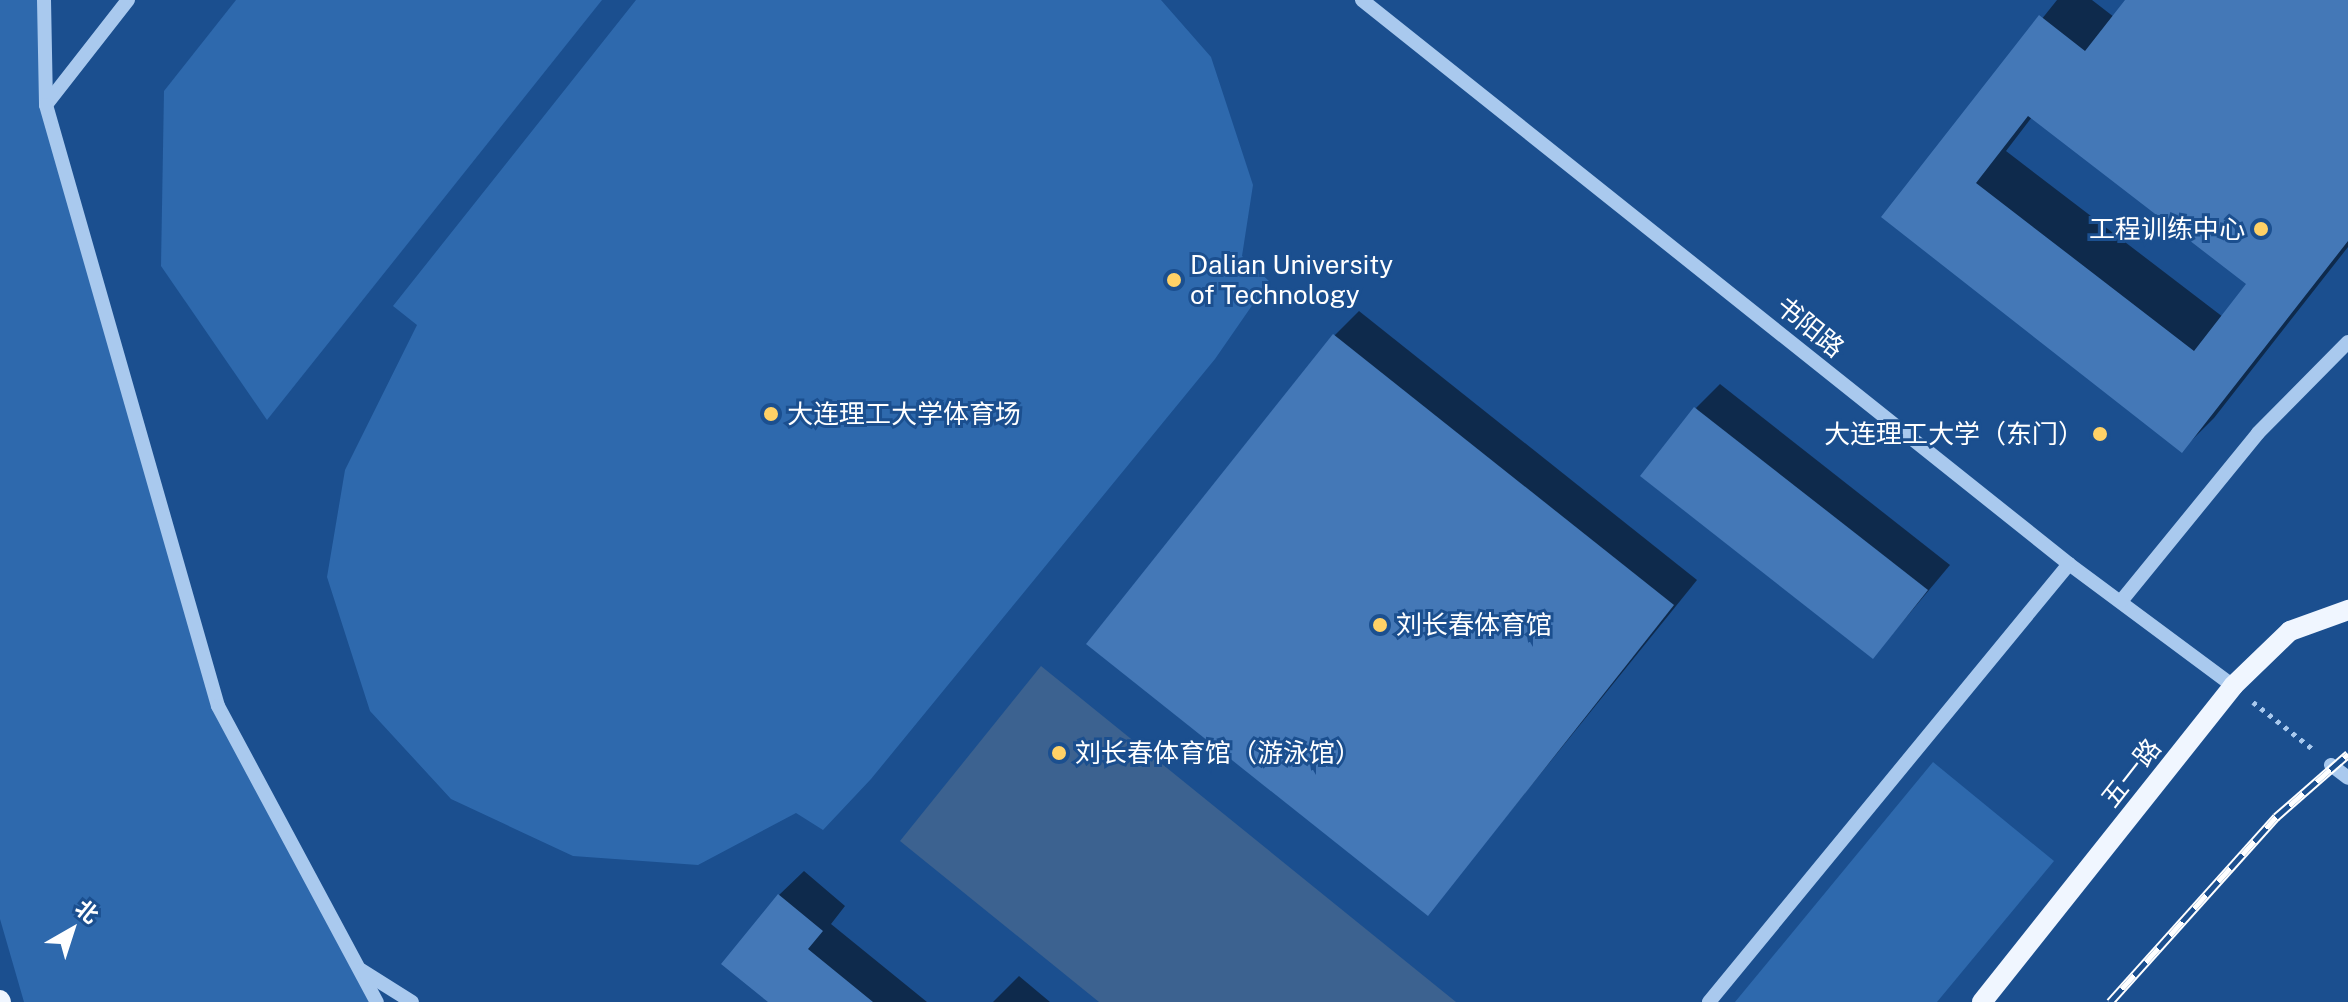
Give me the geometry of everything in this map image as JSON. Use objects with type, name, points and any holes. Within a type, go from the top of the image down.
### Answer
[{"type":"main road","name":"五一路","points":[[1982,1002],[2233,686],[2290,631],[2348,610]]},
{"type":"street","points":[[44,0],[46,105],[218,706],[377,1002]]},
{"type":"street","points":[[46,105],[128,0]]},
{"type":"street","name":"书阳路","points":[[1362,0],[2069,564],[2122,600],[2233,686]]},
{"type":"street","points":[[2122,600],[2258,433],[2348,342]]},
{"type":"street","points":[[1709,1002],[2069,564]]},
{"type":"street","points":[[2331,765],[2348,778]]},
{"type":"street","points":[[357,968],[412,1002]]},
{"type":"path","points":[[2233,686],[2331,765]]},
{"type":"shaded area","points":[[0,0],[48,0],[46,105],[218,706],[377,1002],[24,1002],[0,919]]},
{"type":"shaded area","points":[[236,0],[602,0],[267,420],[161,266],[164,91]]},
{"type":"shaded area","name":"大连理工大学体育场","points":[[636,0],[1161,0],[1211,57],[1253,185],[1242,256],[1269,281],[1215,359],[871,779],[823,830],[796,813],[698,865],[573,856],[451,799],[370,711],[327,577],[345,470],[417,325],[393,306]]},
{"type":"shaded area","name":"刘长春体育馆（游泳馆）","points":[[1041,666],[1456,1002],[1099,1002],[900,841]]},
{"type":"shaded area","points":[[1933,762],[2054,861],[1937,1002],[1735,1002]]},
{"type":"building","name":"工程训练中心","points":[[2125,0],[2348,0],[2348,241],[2182,453],[1881,217],[2039,15],[2085,51]],"holes":[[[2028,116],[2246,284],[2194,351],[1976,183]]]},
{"type":"building","name":"刘长春体育馆","points":[[1333,334],[1674,605],[1428,916],[1086,644]]},
{"type":"building","points":[[1694,407],[1928,590],[1873,659],[1640,476]]},
{"type":"building","points":[[778,894],[823,931],[808,949],[873,1002],[768,1002],[721,964]]},
{"type":"railway","points":[[2110,1002],[2276,817],[2348,754]]},
{"type":"place","name":"工程训练中心","points":[[2261,229]]},
{"type":"place","name":"Dalian University of Technology","points":[[1174,280]]},
{"type":"place","name":"大连理工大学体育场","points":[[771,414]]},
{"type":"place","name":"大连理工大学（东门）","points":[[2100,434]]},
{"type":"place","name":"刘长春体育馆","points":[[1380,625]]},
{"type":"place","name":"刘长春体育馆（游泳馆）","points":[[1059,753]]}]
